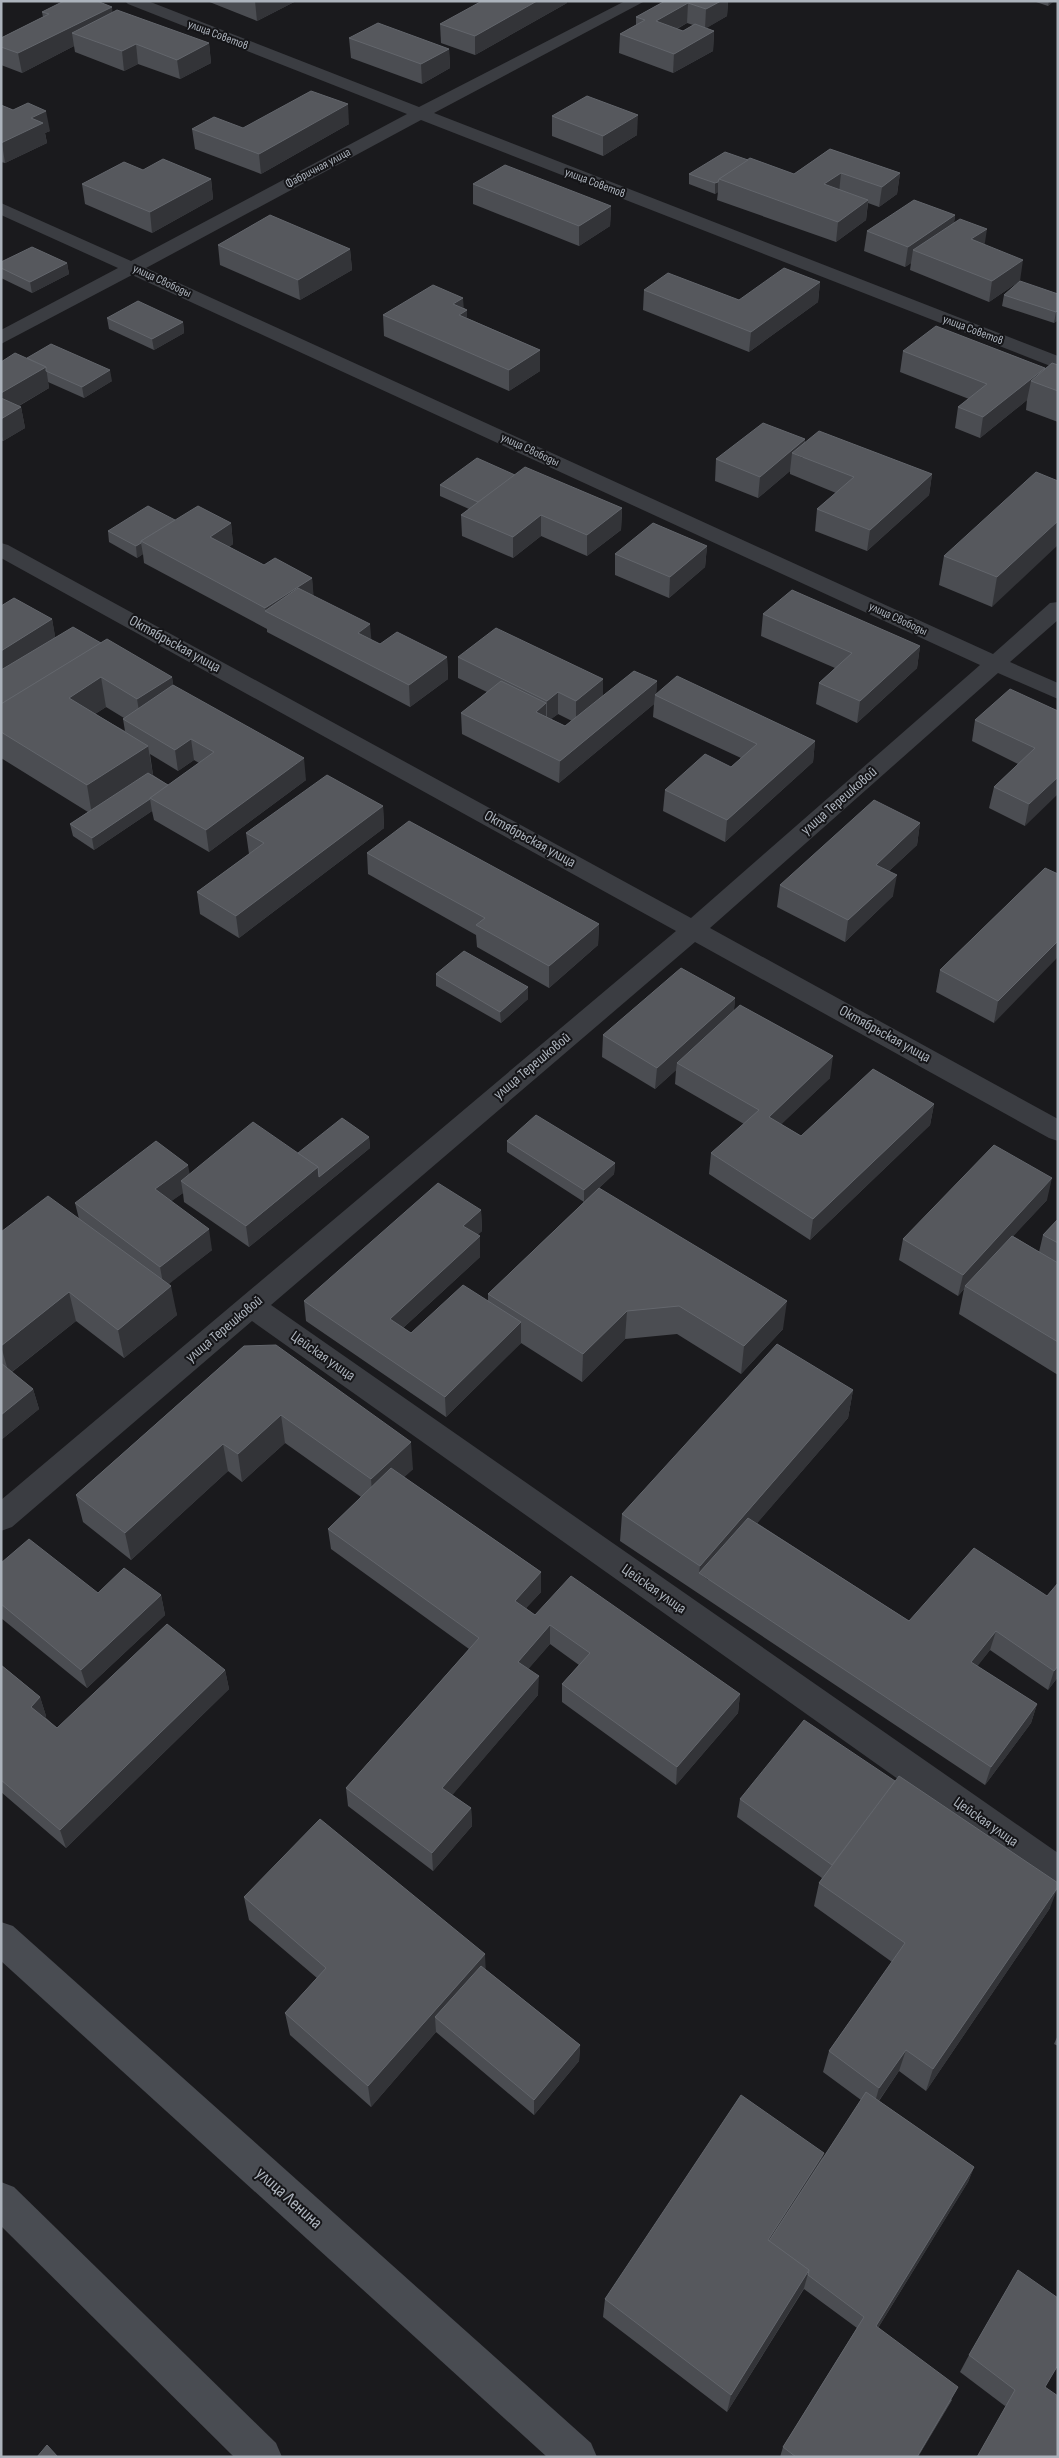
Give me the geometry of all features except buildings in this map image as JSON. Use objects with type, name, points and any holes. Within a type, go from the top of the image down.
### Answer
[{"type":"street","name":"улица Советов","points":[[133,1],[1058,363]]},
{"type":"street","name":"Фабричная улица","points":[[1,338],[419,114],[637,1]]},
{"type":"street","name":"улица Свободы","points":[[1,208],[1058,692]]},
{"type":"street","name":"Октябрьская улица","points":[[1,549],[694,928],[1058,1130]]},
{"type":"street","name":"улица Терешковой","points":[[1,1518],[694,928],[1058,608]]},
{"type":"street","name":"Цейская улица","points":[[251,1306],[1058,1873]]},
{"type":"street","name":"улица Ленина","points":[[1,1938],[577,2457]]},
{"type":"street","points":[[1,2200],[262,2457]]}]
